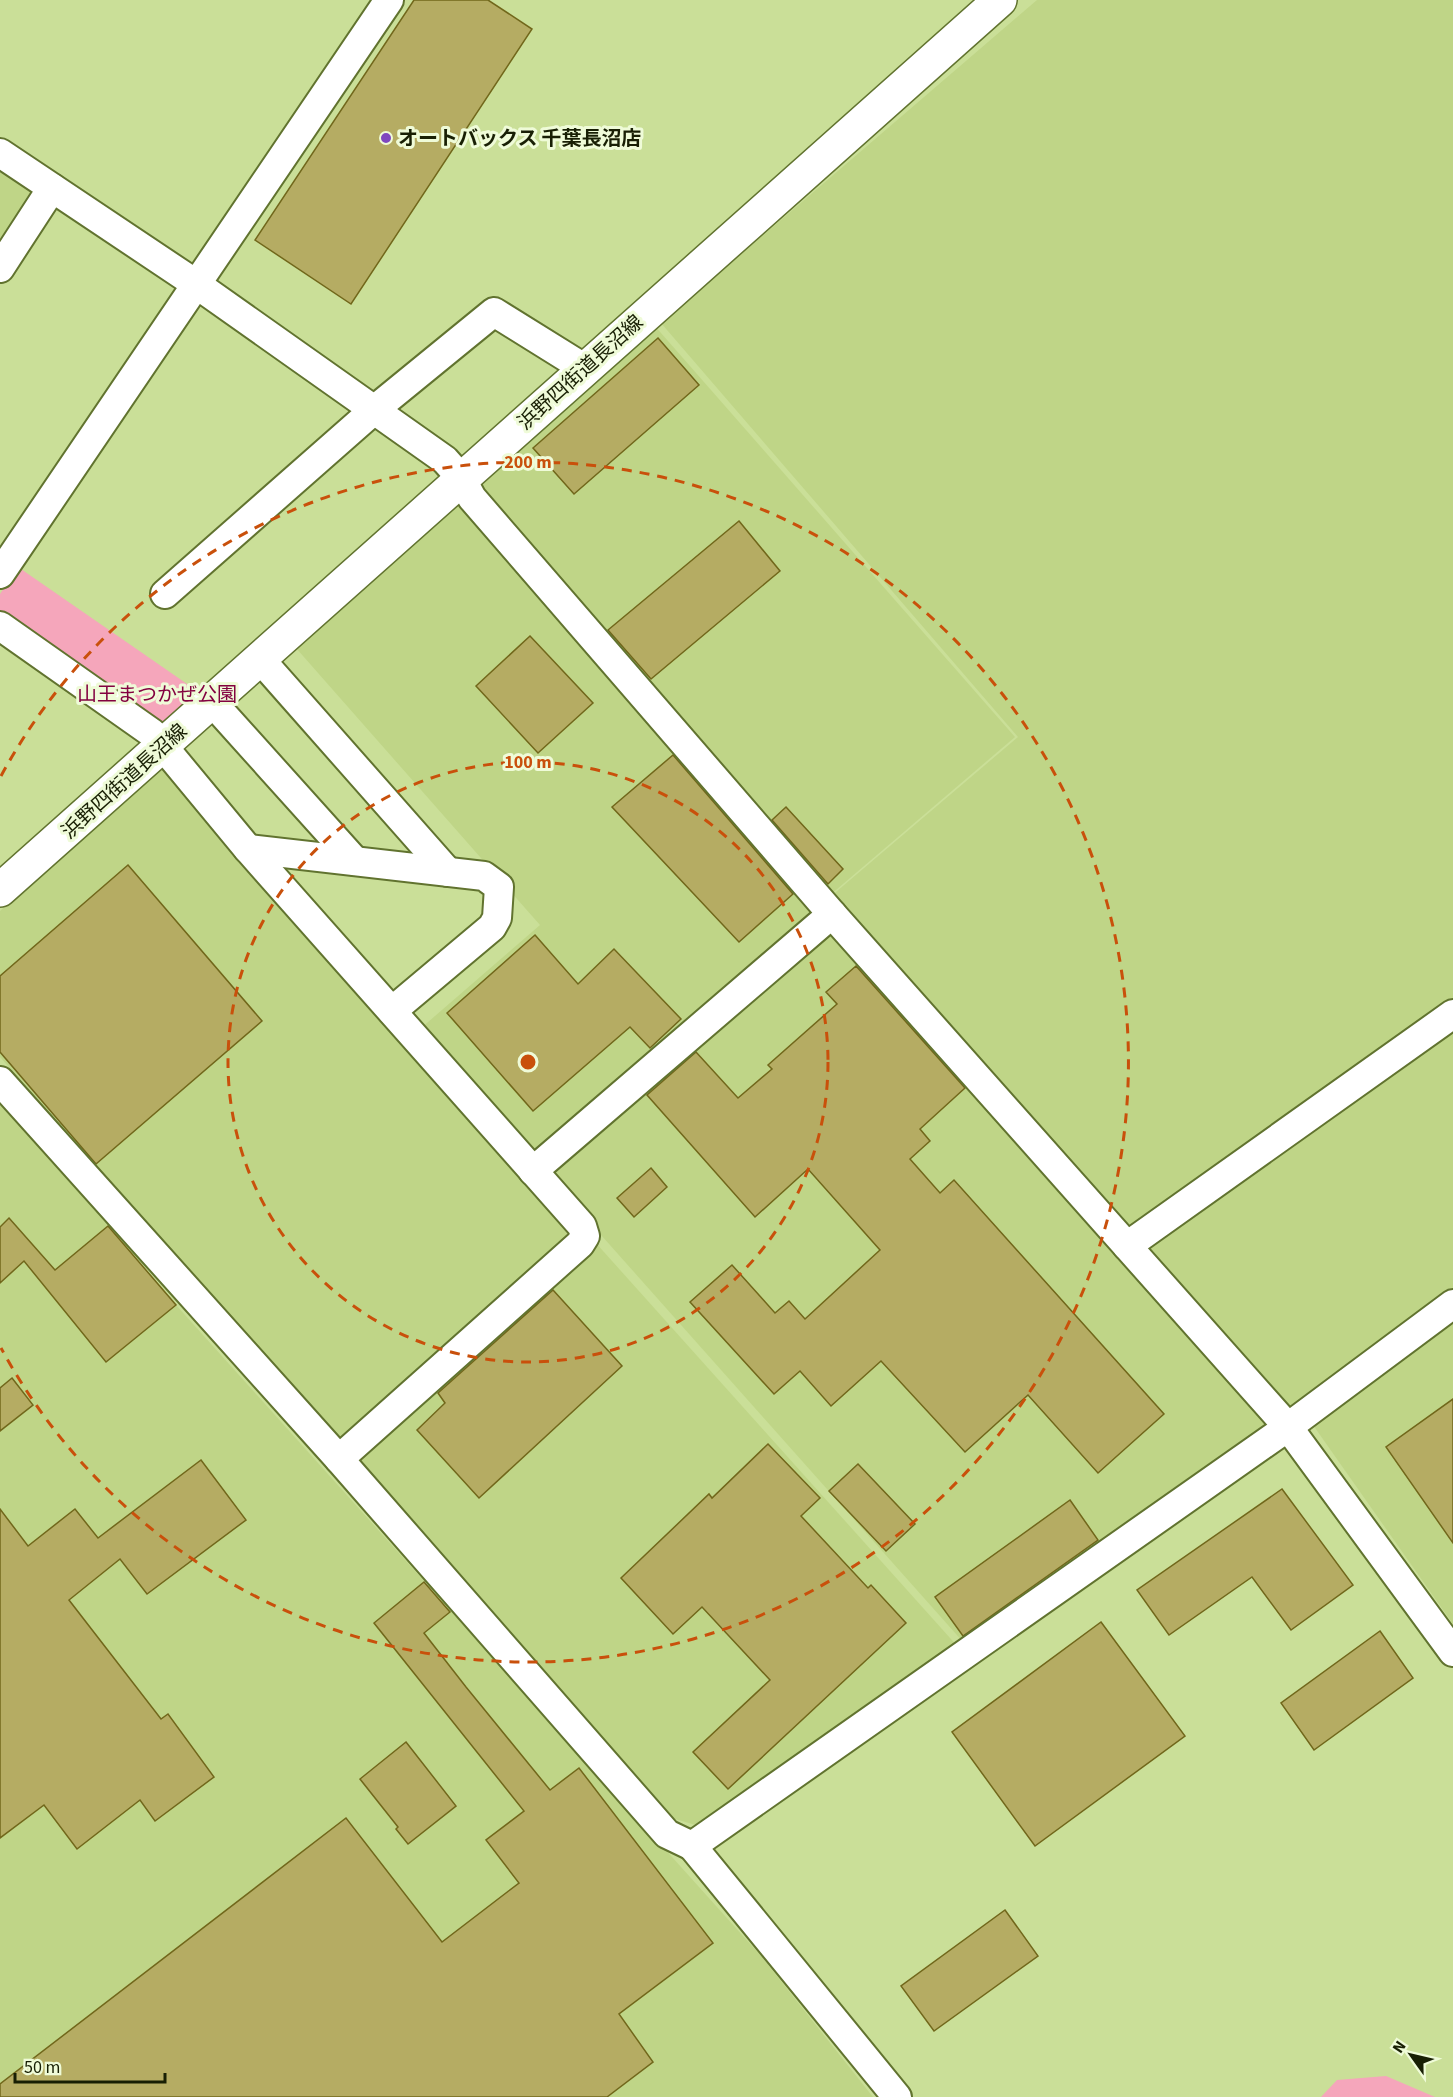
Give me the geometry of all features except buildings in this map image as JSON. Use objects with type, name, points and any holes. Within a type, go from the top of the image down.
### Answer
[{"type":"main road","name":"浜野四街道長沼線","points":[[0,890],[164,746],[461,477],[993,2]]},
{"type":"street","points":[[0,574],[196,284],[381,3]]},
{"type":"street","points":[[0,153],[196,284],[445,460],[461,477],[472,498],[832,914],[1288,1427],[1453,1652]]},
{"type":"street","points":[[0,267],[52,188]]},
{"type":"street","points":[[165,594],[374,410],[494,312],[584,368]]},
{"type":"street","points":[[0,626],[152,733],[248,849],[582,1226],[585,1236],[580,1244],[339,1459]]},
{"type":"street","points":[[260,659],[448,872]]},
{"type":"street","points":[[212,702],[356,861]]},
{"type":"street","points":[[248,849],[484,876],[494,880],[499,887],[497,918],[492,927],[392,1011]]},
{"type":"street","points":[[533,1171],[832,914]]},
{"type":"street","points":[[1127,1246],[1453,1014]]},
{"type":"street","points":[[0,1081],[339,1459],[667,1834],[692,1846],[897,2097]]},
{"type":"street","points":[[692,1846],[1288,1427],[1453,1304]]},
{"type":"shaded area","points":[[1037,0],[1453,0],[1453,999],[1126,1234],[830,897],[1018,737],[661,323]]},
{"type":"shaded area","points":[[0,171],[38,196],[0,253]]},
{"type":"shaded area","points":[[654,325],[1015,737],[829,896],[478,481]]},
{"type":"shaded area","points":[[456,501],[822,913],[535,1157],[420,1029],[540,925],[296,648]]},
{"type":"shaded area","points":[[165,763],[576,1233],[343,1442],[0,1057],[0,911]]},
{"type":"shaded area","points":[[829,925],[1276,1426],[964,1643],[545,1172]]},
{"type":"shaded area","points":[[1453,1024],[1453,1297],[1291,1416],[1139,1246]]},
{"type":"shaded area","points":[[0,1103],[110,1224],[176,1305],[761,1956],[873,2097],[0,2097]]},
{"type":"shaded area","points":[[595,1242],[959,1648],[706,1828],[675,1819],[354,1459]]},
{"type":"shaded area","points":[[1453,1323],[1453,1624],[1313,1425]]},
{"type":"green space","name":"山王まつかぜ公園","points":[[18,567],[203,695],[163,729],[0,616],[0,594]]},
{"type":"green space","points":[[1386,2076],[1435,2097],[1321,2097],[1337,2080]]},
{"type":"place","name":"オートバックス 千葉長沼店","points":[[386,138]]}]
